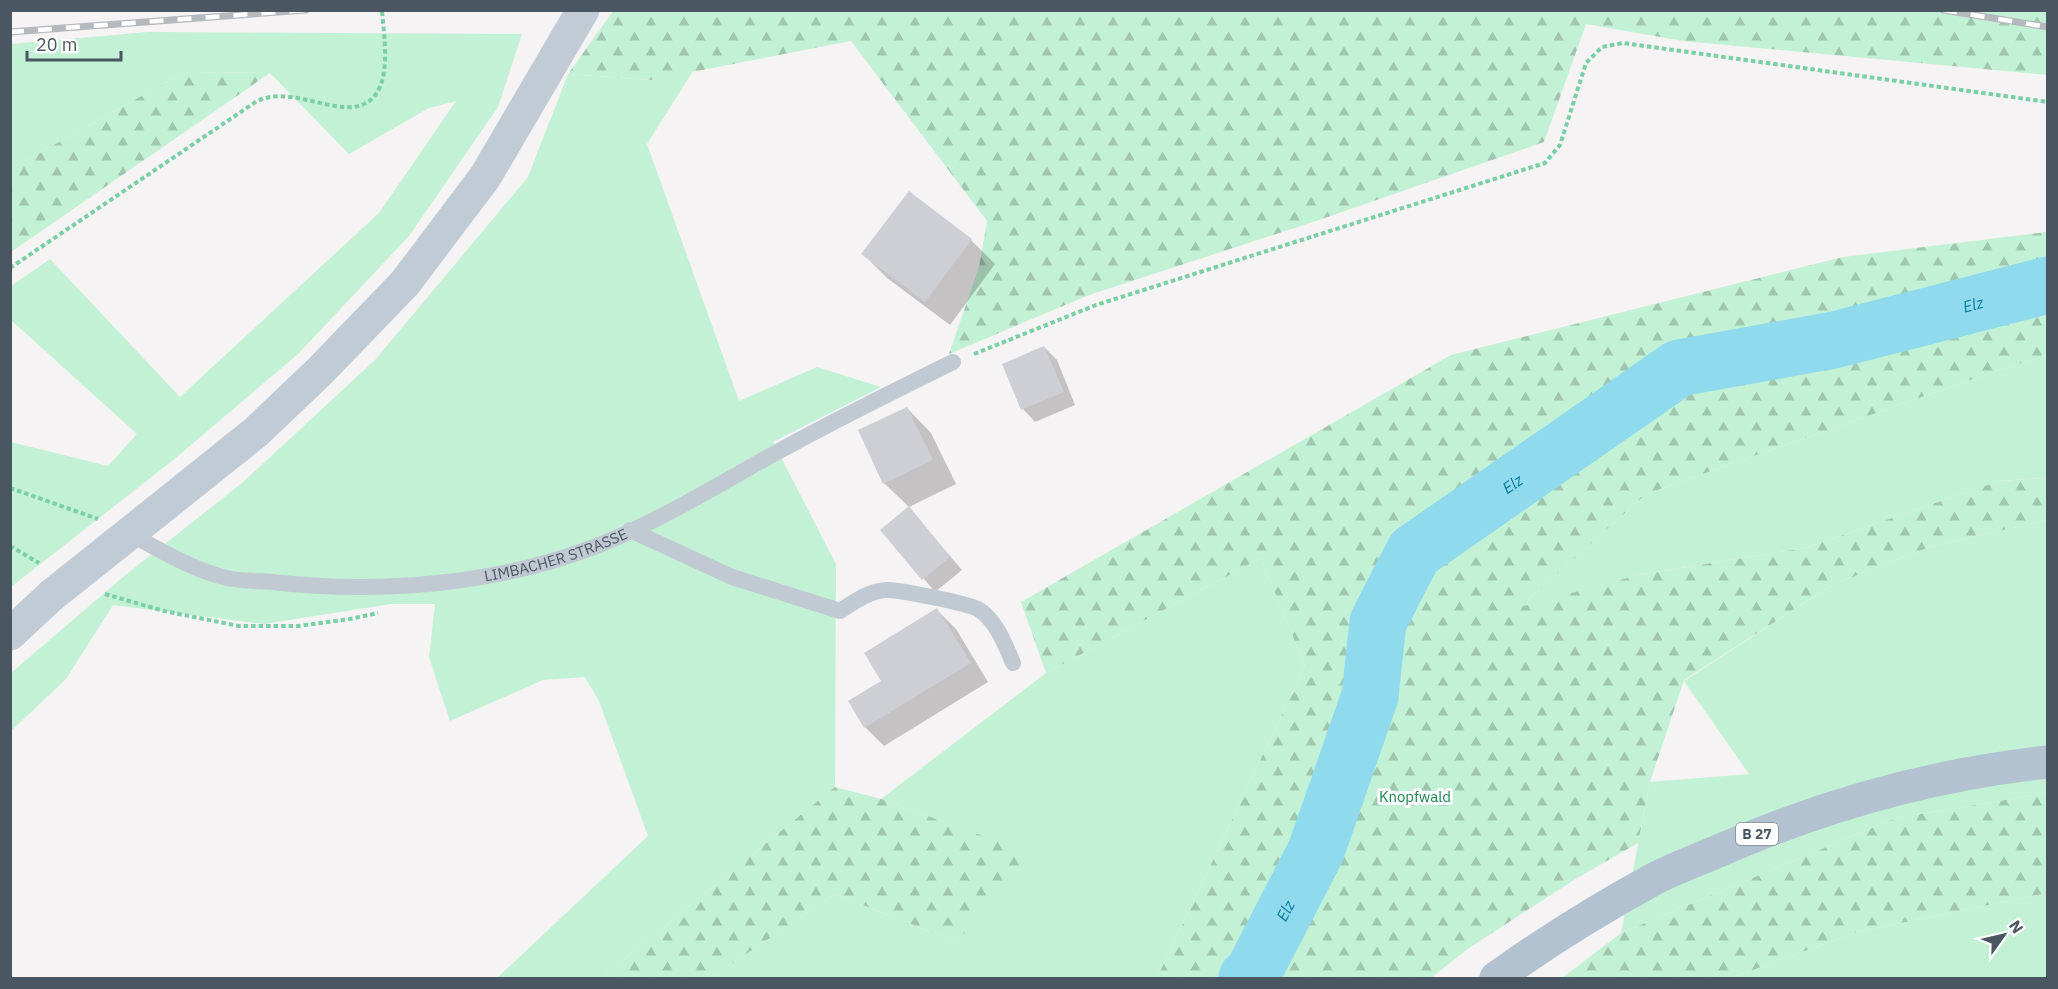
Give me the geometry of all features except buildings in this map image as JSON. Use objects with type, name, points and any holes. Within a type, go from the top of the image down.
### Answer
[{"type":"main road","points":[[10,634],[52,595],[256,432],[405,283],[485,177],[583,10]]},
{"type":"main road","name":"B 27","points":[[1496,978],[1537,949],[1655,879],[1764,831],[1882,792],[2002,767],[2048,762]]},
{"type":"lane","name":"LIMBACHER STRASSE","points":[[128,533],[186,563],[226,578],[318,587],[432,584],[540,565],[595,546],[684,504],[839,417],[953,362]]},
{"type":"lane","points":[[630,530],[732,577],[840,611],[862,597],[886,590],[977,608],[999,631],[1013,663]]},
{"type":"path","points":[[10,268],[257,101],[268,96],[286,96],[352,108],[369,103],[381,86],[386,64],[382,10]]},
{"type":"path","points":[[953,362],[1096,305],[1545,163],[1560,145],[1586,63],[1602,47],[1623,43],[2048,102]]},
{"type":"path","points":[[10,488],[94,517],[128,533]]},
{"type":"green space","points":[[614,10],[2047,10],[2048,75],[1683,41],[1586,24],[1544,142],[1316,221],[1089,295],[949,354],[979,267],[987,221],[851,41],[651,80],[568,74]]},
{"type":"green space","points":[[148,32],[522,34],[498,107],[409,236],[298,354],[172,461],[11,587],[11,442],[108,466],[137,434],[11,320],[11,286],[50,259],[180,397],[379,213],[456,101],[429,108],[349,154],[270,73],[188,72],[11,169],[11,44]]},
{"type":"green space","points":[[693,71],[647,144],[739,401],[817,367],[881,387],[773,442],[836,564],[835,787],[601,978],[497,978],[648,836],[599,701],[585,677],[543,680],[450,721],[429,657],[435,604],[391,604],[264,624],[113,605],[66,679],[11,731],[11,673],[123,577],[242,483],[375,360],[528,177],[568,74],[651,80]]},
{"type":"green space","points":[[188,72],[270,73],[11,252],[11,169]]},
{"type":"green space","name":"Knopfwald","points":[[2047,232],[2047,355],[1646,494],[1520,607],[1638,575],[1805,548],[1999,481],[2047,478],[2047,520],[1932,546],[1832,585],[1684,680],[1650,782],[1638,843],[1577,878],[1469,948],[1431,978],[1157,978],[1305,666],[1261,558],[1046,673],[1021,602],[1451,355],[1843,257]]},
{"type":"green space","points":[[2047,355],[2047,478],[1999,481],[1805,548],[1638,575],[1519,608],[1646,494]]},
{"type":"green space","points":[[2047,520],[2047,793],[1896,818],[1621,933],[1650,782],[1749,774],[1684,681],[1832,585],[1932,546]]},
{"type":"green space","points":[[1261,558],[1305,666],[1157,978],[711,978],[835,894],[956,942],[1035,855],[881,799],[1046,673]]},
{"type":"green space","points":[[835,787],[881,799],[1036,855],[956,942],[835,894],[711,978],[601,978]]},
{"type":"green space","points":[[2047,793],[2047,893],[1857,932],[1731,978],[1562,978],[1621,933],[1896,818]]},
{"type":"green space","points":[[2047,893],[2047,978],[1731,978],[1857,932]]},
{"type":"waterway","name":"Elz","points":[[1247,978],[1253,973],[1316,851],[1370,696],[1378,622],[1414,552],[1679,368],[1834,340],[2048,285]]},
{"type":"railway","points":[[10,32],[306,10]]},
{"type":"railway","points":[[1943,10],[2048,27]]}]
